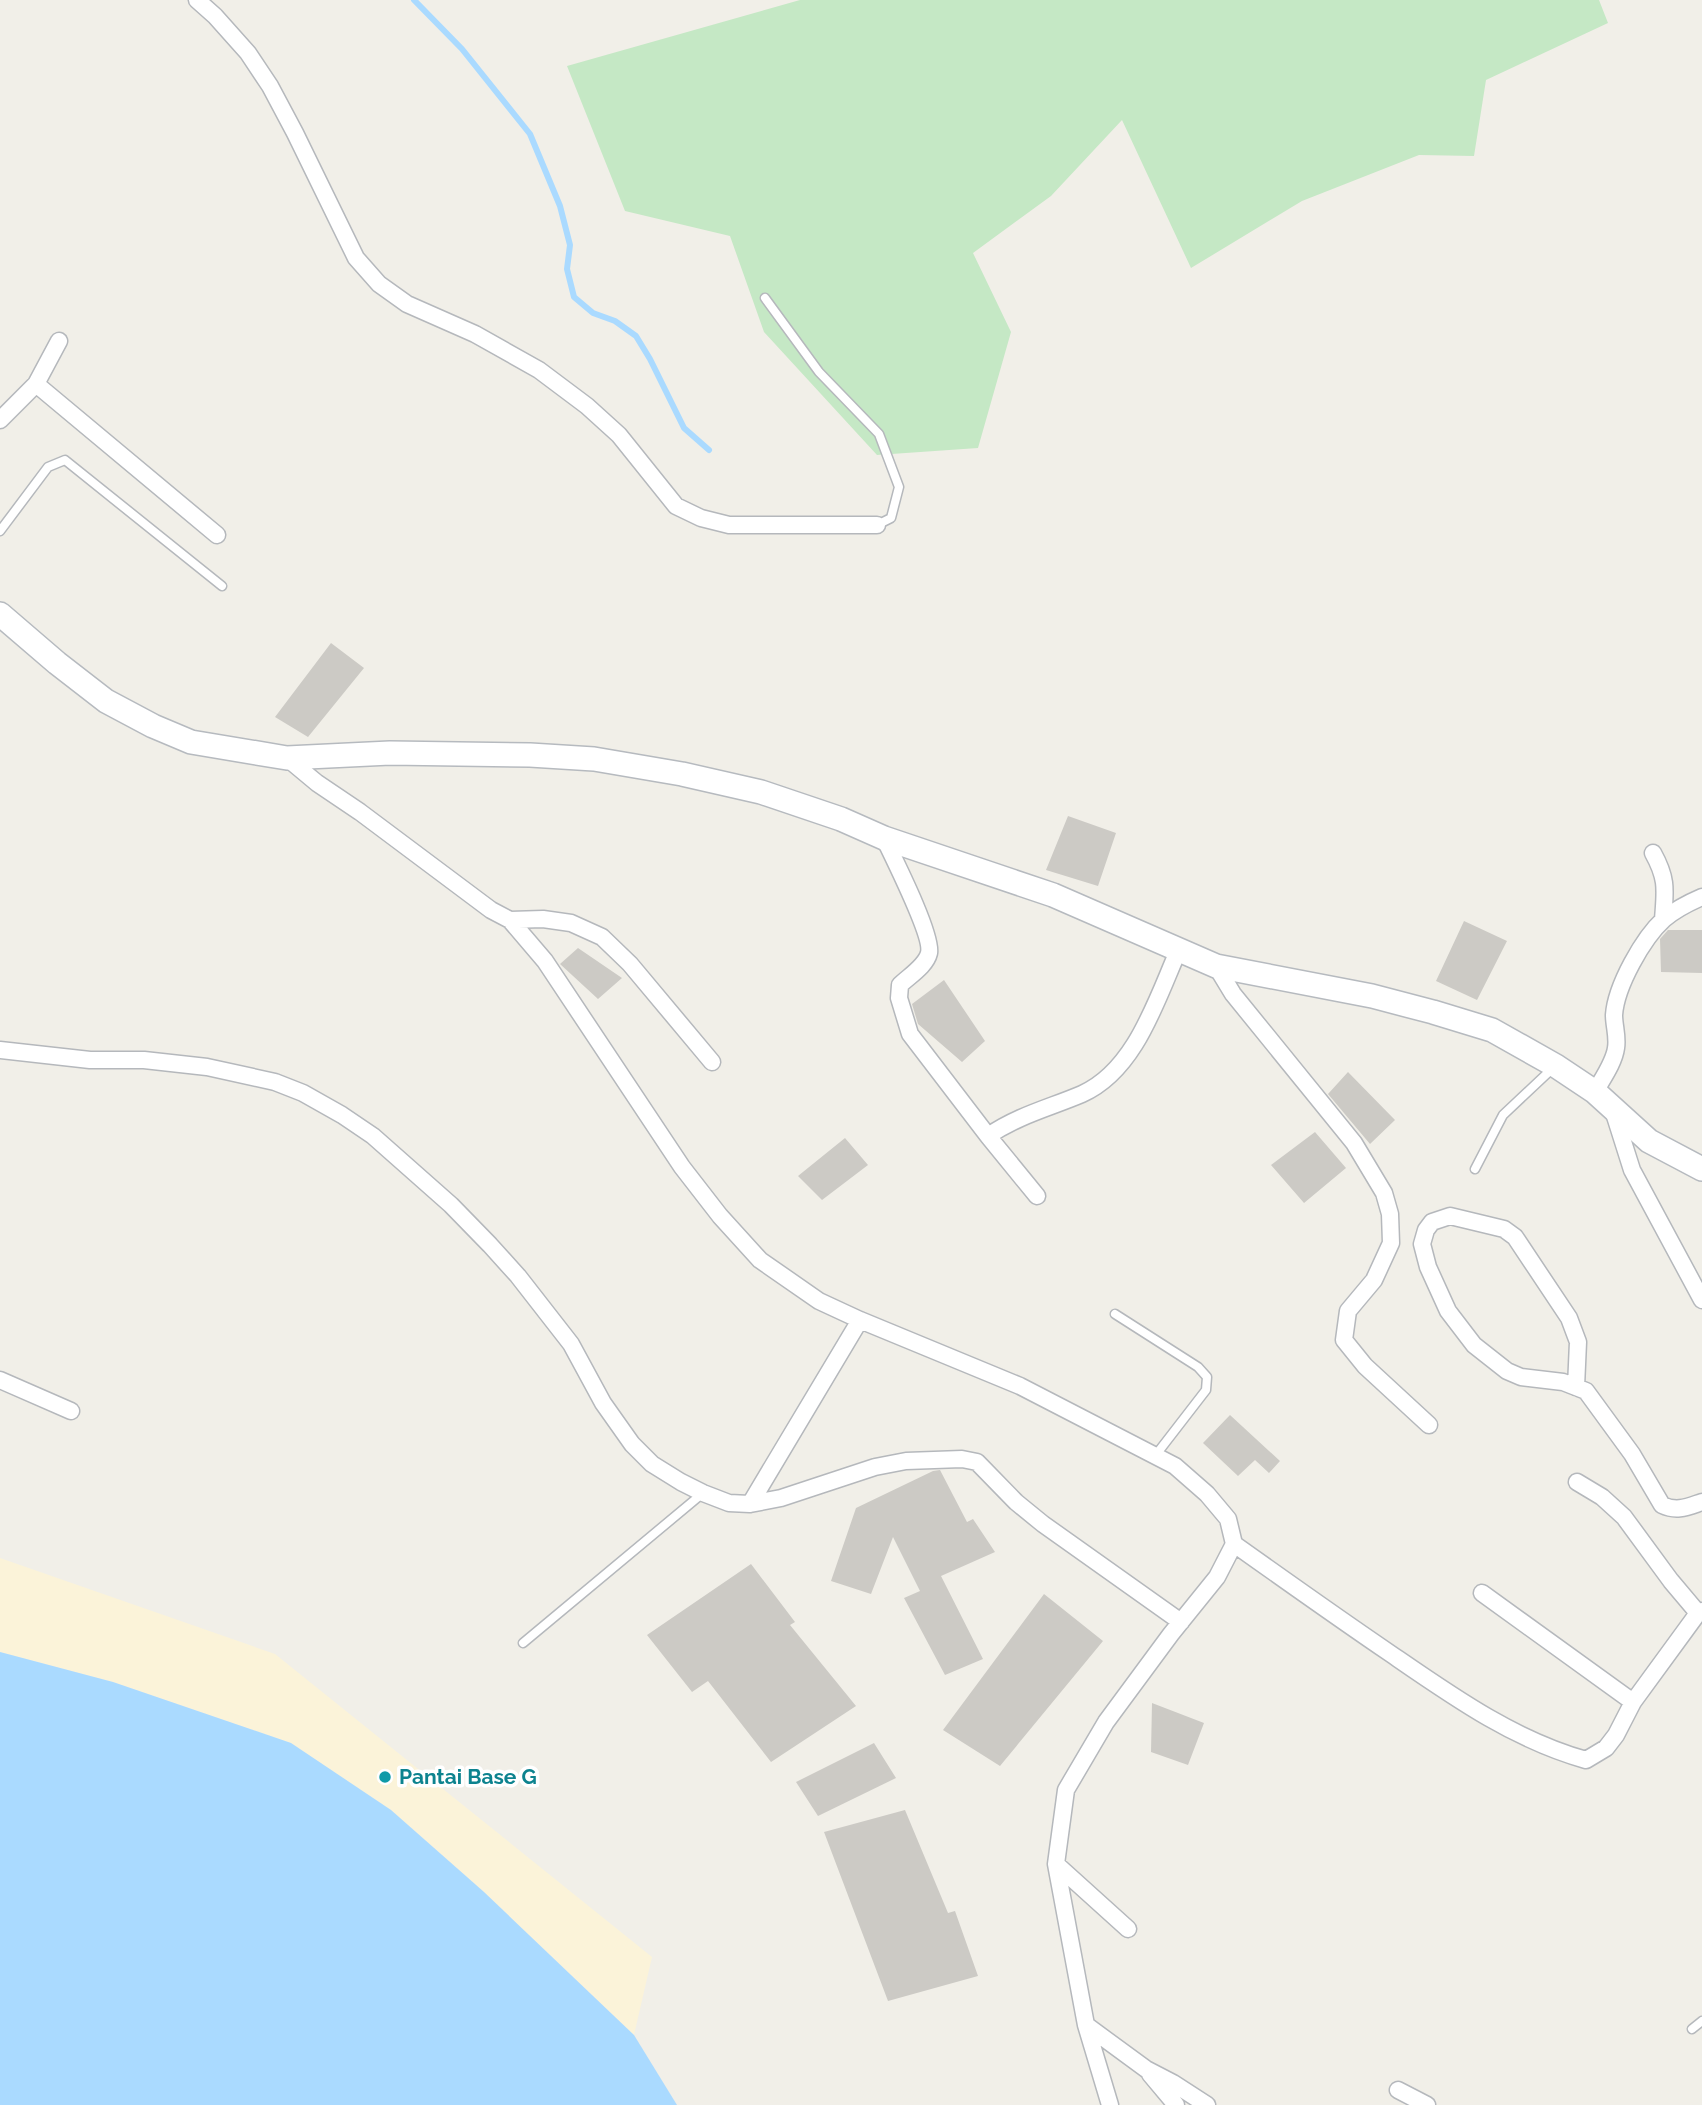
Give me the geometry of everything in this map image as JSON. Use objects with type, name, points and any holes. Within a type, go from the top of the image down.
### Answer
[{"type":"street","points":[[197,0],[248,53],[270,86],[356,258],[379,284],[407,304],[475,334],[539,370],[620,435],[677,506],[701,518],[729,525],[877,525]]},
{"type":"street","points":[[0,420],[36,384],[59,341]]},
{"type":"street","points":[[36,384],[217,535]]},
{"type":"street","points":[[0,614],[106,701],[191,742],[287,758],[390,753],[530,755],[594,759],[761,792],[841,819],[884,838],[1053,895],[1216,966],[1371,996],[1492,1031],[1556,1066],[1595,1092],[1649,1141],[1702,1169]]},
{"type":"street","points":[[287,758],[317,783],[360,811],[491,910],[510,920],[545,961],[682,1167],[720,1216],[760,1260],[820,1301],[1020,1386],[1175,1466],[1207,1494],[1228,1519],[1234,1544],[1217,1577],[1106,1722],[1066,1790],[1056,1864],[1086,2025],[1110,2105]]},
{"type":"street","points":[[884,838],[923,925],[930,951],[925,962],[900,985],[899,998],[910,1034],[1037,1196]]},
{"type":"street","points":[[1653,853],[1663,871],[1665,888],[1662,920]]},
{"type":"street","points":[[1595,1092],[1614,1056],[1614,1015],[1625,980],[1641,948],[1662,920],[1685,904],[1702,897]]},
{"type":"street","points":[[510,920],[543,919],[571,923],[602,937],[630,964],[712,1062]]},
{"type":"street","points":[[988,1136],[1008,1123],[1084,1093],[1117,1068],[1136,1044],[1179,948]]},
{"type":"street","points":[[1216,966],[1233,994],[1354,1143],[1384,1193],[1390,1214],[1391,1243],[1374,1280],[1348,1311],[1343,1340],[1365,1366],[1429,1425]]},
{"type":"street","points":[[0,1050],[90,1060],[144,1060],[207,1067],[275,1082],[342,1115],[373,1136],[451,1205],[490,1245],[571,1344],[603,1403],[632,1444],[652,1464],[702,1493],[729,1503],[750,1504],[781,1498],[875,1467],[906,1461],[962,1459],[977,1462],[1016,1502],[1043,1524],[1181,1622]]},
{"type":"street","points":[[1612,1108],[1632,1170],[1702,1300]]},
{"type":"street","points":[[1576,1387],[1578,1342],[1569,1318],[1515,1237],[1504,1229],[1450,1216],[1432,1222],[1426,1230],[1422,1244],[1428,1267],[1448,1311],[1474,1345],[1507,1371],[1521,1377],[1563,1382],[1586,1391],[1632,1454],[1662,1505],[1679,1509],[1702,1502]]},
{"type":"street","points":[[750,1504],[860,1320]]},
{"type":"street","points":[[0,1380],[71,1411]]},
{"type":"street","points":[[1234,1544],[1443,1690],[1507,1729],[1563,1754],[1586,1760],[1606,1748],[1633,1702],[1700,1612],[1671,1581],[1624,1517],[1602,1497],[1577,1482]]},
{"type":"street","points":[[1482,1593],[1633,1702]]},
{"type":"street","points":[[1056,1864],[1128,1929]]},
{"type":"street","points":[[1086,2025],[1146,2070],[1175,2105]]},
{"type":"street","points":[[1146,2070],[1174,2082],[1207,2105]]},
{"type":"street","points":[[1398,2090],[1427,2105]]},
{"type":"lane","points":[[765,298],[819,372],[879,434],[899,487],[891,518],[877,525]]},
{"type":"lane","points":[[0,531],[48,467],[65,460],[222,586]]},
{"type":"lane","points":[[1475,1169],[1503,1115],[1556,1066]]},
{"type":"lane","points":[[1115,1314],[1198,1367],[1207,1377],[1206,1390],[1155,1455]]},
{"type":"lane","points":[[523,1643],[702,1493]]},
{"type":"lane","points":[[1692,2029],[1702,2021]]},
{"type":"green space","points":[[800,0],[1599,0],[1608,23],[1486,80],[1474,156],[1419,155],[1302,201],[1191,268],[1122,120],[1051,196],[973,253],[1011,332],[978,448],[877,455],[764,332],[730,236],[625,211],[567,66]]},
{"type":"sand","name":"Pantai Base G","points":[[0,1558],[275,1654],[652,1957],[634,2035],[484,1892],[391,1810],[291,1743],[113,1682],[0,1652]]},
{"type":"water","points":[[0,1652],[113,1682],[291,1743],[391,1810],[484,1892],[634,2035],[677,2105],[0,2105]]},
{"type":"building","points":[[331,643],[364,668],[308,737],[275,717]]},
{"type":"building","points":[[1068,816],[1116,833],[1098,886],[1046,870]]},
{"type":"building","points":[[1464,921],[1507,941],[1477,1000],[1436,981]]},
{"type":"building","points":[[1668,930],[1702,930],[1702,973],[1661,972],[1660,939]]},
{"type":"building","points":[[578,948],[622,978],[598,999],[560,964]]},
{"type":"building","points":[[944,980],[985,1041],[962,1062],[918,1024],[912,1004]]},
{"type":"building","points":[[1348,1072],[1395,1120],[1370,1144],[1328,1094]]},
{"type":"building","points":[[1315,1132],[1346,1168],[1304,1203],[1271,1165]]},
{"type":"building","points":[[845,1138],[868,1165],[822,1200],[798,1176]]},
{"type":"building","points":[[1230,1415],[1280,1461],[1269,1473],[1255,1460],[1238,1476],[1203,1443]]},
{"type":"building","points":[[940,1470],[967,1522],[973,1519],[995,1552],[941,1576],[983,1659],[945,1675],[904,1598],[920,1591],[893,1537],[871,1594],[831,1581],[856,1508]]},
{"type":"building","points":[[751,1564],[795,1622],[790,1625],[856,1706],[771,1762],[708,1681],[692,1692],[647,1635]]},
{"type":"building","points":[[1044,1594],[1103,1641],[1000,1766],[943,1730]]},
{"type":"building","points":[[1152,1703],[1204,1723],[1188,1765],[1151,1752]]},
{"type":"building","points":[[874,1743],[896,1778],[818,1816],[796,1782]]},
{"type":"building","points":[[905,1810],[948,1913],[955,1911],[978,1976],[888,2001],[824,1832]]},
{"type":"waterway","points":[[414,0],[462,49],[530,134],[560,206],[570,245],[567,269],[574,297],[593,313],[615,321],[636,336],[684,428],[709,450]]},
{"type":"place","name":"Pantai Base G","points":[[385,1777]]}]
